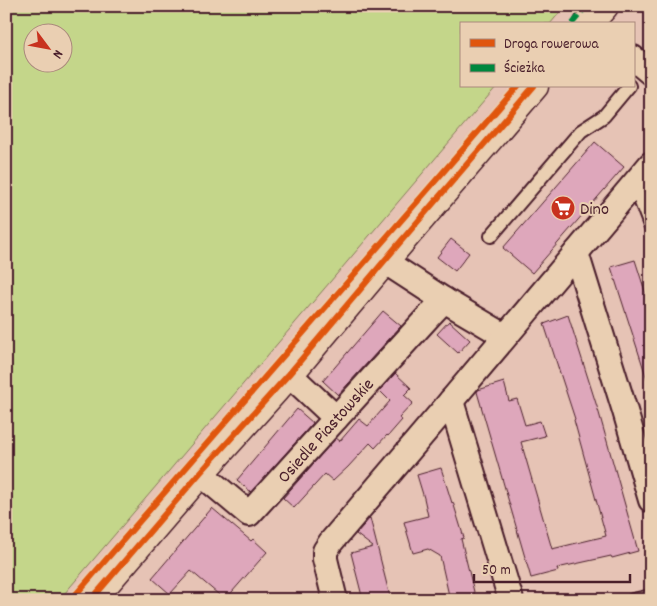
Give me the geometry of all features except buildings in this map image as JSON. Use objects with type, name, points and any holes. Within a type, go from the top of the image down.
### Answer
[{"type":"street","points":[[91,600],[288,374],[532,88]]},
{"type":"street","points":[[335,600],[326,559],[326,551],[330,542],[452,401],[651,164]]},
{"type":"street","points":[[576,253],[651,500]]},
{"type":"street","points":[[384,261],[444,300],[505,336]]},
{"type":"street","name":"Osiedle Piastowskie","points":[[200,473],[249,514],[444,300]]},
{"type":"street","points":[[288,374],[336,418]]},
{"type":"street","points":[[452,401],[511,600]]},
{"type":"lane","points":[[490,236],[581,132],[604,116],[627,88]]},
{"type":"lane","points":[[634,184],[651,228]]},
{"type":"lane","points":[[633,600],[651,596]]},
{"type":"green space","points":[[6,6],[565,6],[552,22],[460,22],[460,88],[495,88],[59,600],[6,600]]},
{"type":"marked path","points":[[574,22],[587,6]]},
{"type":"cycle path","points":[[71,600],[516,88]]},
{"type":"cycle path","points":[[91,600],[200,473],[289,374],[532,88]]},
{"type":"place","name":"Dino","points":[[563,208]]}]
